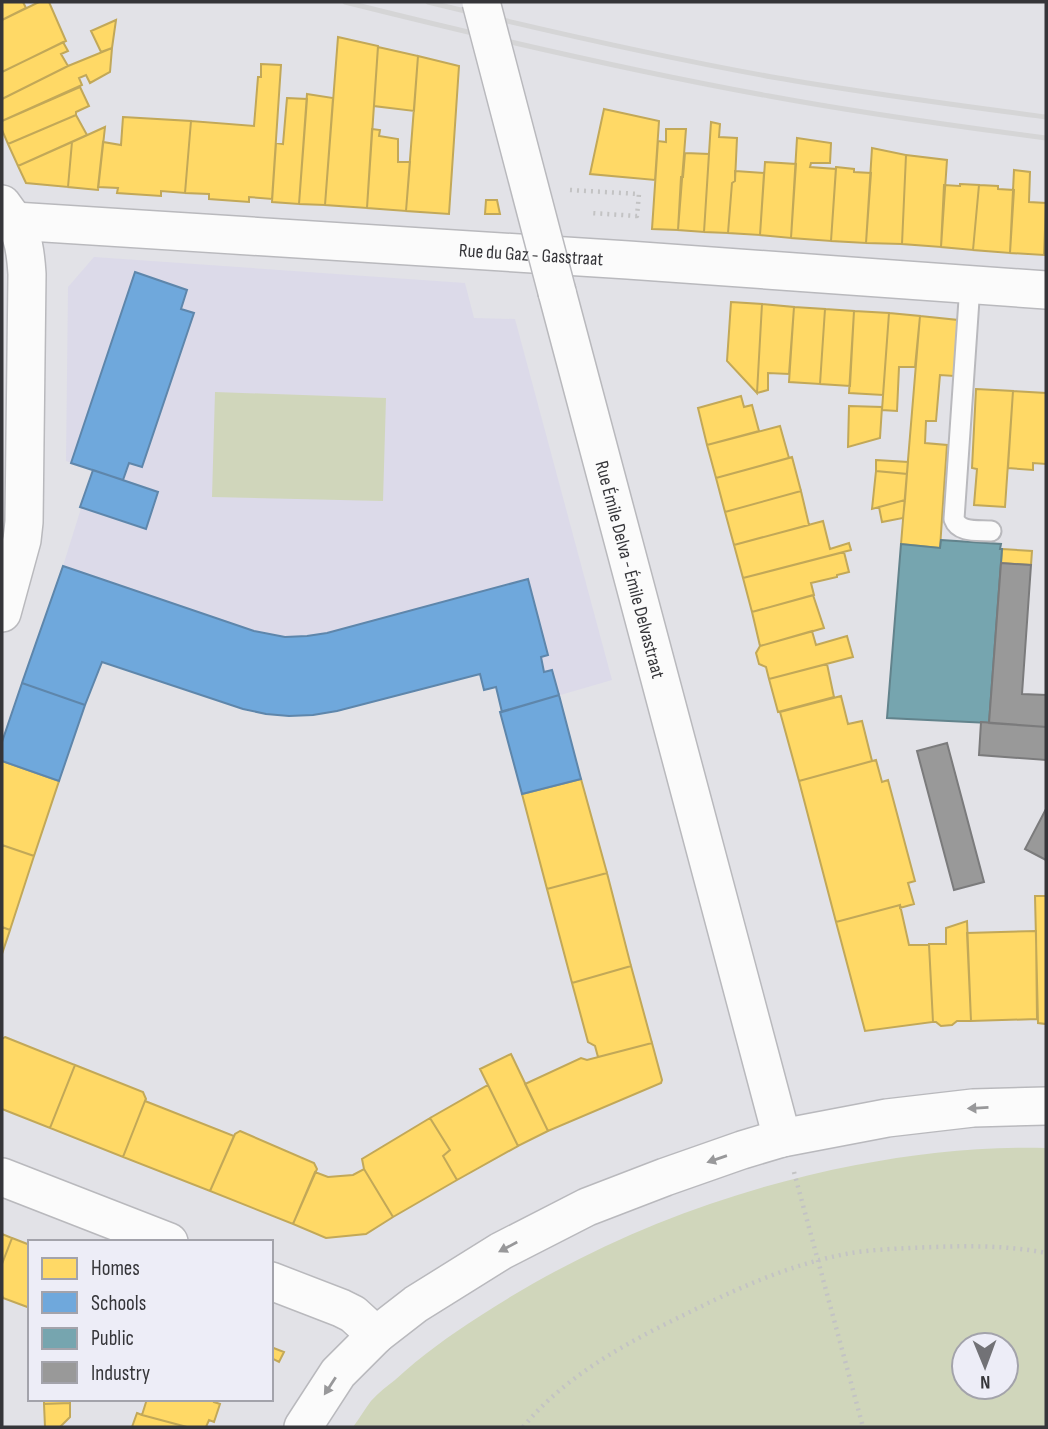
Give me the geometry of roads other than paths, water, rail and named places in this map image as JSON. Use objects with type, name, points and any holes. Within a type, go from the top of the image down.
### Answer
[{"type":"street","name":"Rue Émile Delva - Émile Delvastraat","points":[[481,2],[788,1155]]},
{"type":"street","name":"Rue du Gaz - Gasstraat","points":[[6,213],[1046,290]]},
{"type":"street","points":[[2,613],[12,537],[24,522],[27,274],[22,235],[6,213]]},
{"type":"street","points":[[303,1427],[338,1373],[376,1335],[415,1304],[501,1251],[587,1208],[742,1150],[788,1155],[887,1118],[973,1108],[1046,1106]]},
{"type":"street","points":[[2,1177],[164,1240]]},
{"type":"street","points":[[273,1282],[353,1314],[376,1335]]},
{"type":"lane","points":[[970,285],[954,519],[956,525],[961,528],[991,531]]},
{"type":"railway","points":[[345,2],[450,28],[715,86],[873,114],[1046,138]]},
{"type":"railway","points":[[428,2],[600,42],[772,77],[1046,117]]}]
